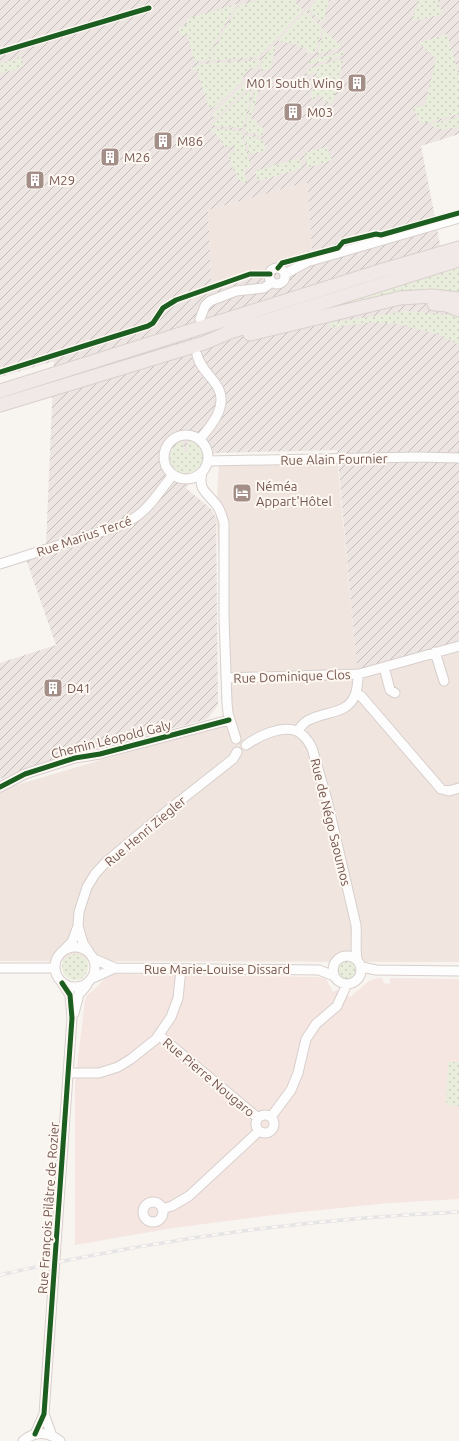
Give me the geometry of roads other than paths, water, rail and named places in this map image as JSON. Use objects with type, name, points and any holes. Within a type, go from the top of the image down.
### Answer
[{"type":"highway","points":[[383,270],[459,242]]},
{"type":"highway","points":[[0,391],[383,270],[459,248]]},
{"type":"highway","points":[[0,405],[204,343],[230,332],[459,260]]},
{"type":"highway","points":[[204,343],[232,339],[400,298],[415,296],[446,296],[459,299]]},
{"type":"highway","points":[[338,313],[421,303],[444,305],[459,310]]},
{"type":"street","points":[[200,318],[205,306],[210,301],[236,291],[264,288],[272,282],[270,274],[273,269],[280,268],[285,274],[307,262],[459,218]]},
{"type":"street","points":[[197,355],[201,367],[217,387],[221,400],[220,409],[216,418],[200,439]]},
{"type":"street","points":[[181,435],[194,436],[200,439],[207,449],[208,461],[202,473],[191,479],[185,479],[173,475],[169,471],[164,460],[165,448],[174,437],[181,435]]},
{"type":"street","name":"Rue Alain Fournier","points":[[208,461],[419,457],[459,458]]},
{"type":"street","name":"Rue Dominique Clos","points":[[202,473],[200,479],[202,487],[207,496],[215,502],[220,510],[224,523],[224,617],[227,678],[359,674],[459,646]]},
{"type":"street","name":"Rue Marius Tercé","points":[[0,564],[131,521],[140,515],[158,496],[173,475]]},
{"type":"street","name":"Rue Dominique Clos","points":[[185,479],[215,502]]},
{"type":"street","points":[[435,652],[444,681]]},
{"type":"street","points":[[384,667],[390,690],[394,693]]},
{"type":"street","points":[[227,678],[229,720],[245,741],[278,730],[298,731],[302,725],[312,718],[336,712],[344,708],[350,704],[356,694],[359,674]]},
{"type":"street","points":[[356,694],[361,696],[441,789],[449,791],[459,788]]},
{"type":"street","name":"Chemin Léopold Galy","points":[[0,787],[25,774],[74,758],[100,754],[229,720]]},
{"type":"street","name":"Rue de Négo Saoumos","points":[[298,731],[312,748],[327,800],[356,925],[357,935],[355,948]]},
{"type":"street","name":"Rue Henri Ziegler","points":[[62,951],[72,942],[78,926],[79,912],[87,887],[95,874],[106,862],[167,811],[234,759],[237,752],[243,751],[245,741]]},
{"type":"street","name":"Rue Henri Ziegler","points":[[78,926],[83,943],[92,956]]},
{"type":"street","points":[[70,947],[76,947],[84,949],[92,956],[96,969],[91,981],[84,986],[73,988],[62,983],[58,979],[55,968],[58,957],[62,951],[70,947]]},
{"type":"street","points":[[355,948],[361,970],[356,982],[347,984],[339,982],[334,976],[334,964],[340,958],[347,956],[355,948]]},
{"type":"street","name":"Rue Marie-Louise Dissard","points":[[92,956],[115,968],[319,970],[334,976]]},
{"type":"street","points":[[347,956],[357,959]]},
{"type":"street","name":"Rue Marie-Louise Dissard","points":[[319,970],[334,964]]},
{"type":"street","points":[[0,968],[55,968]]},
{"type":"street","name":"Rue Marie-Louise Dissard","points":[[91,981],[115,968]]},
{"type":"street","points":[[68,1073],[99,1073],[118,1067],[131,1059],[160,1036],[171,1017],[178,998],[181,969]]},
{"type":"street","points":[[361,970],[370,973],[376,970],[459,971]]},
{"type":"street","name":"Rue François Pilâtre de Rozier","points":[[72,1018],[79,994],[91,981]]},
{"type":"street","name":"Rue François Pilâtre de Rozier","points":[[35,1434],[44,1414],[72,1018],[70,995],[62,983]]},
{"type":"street","points":[[271,1117],[291,1090],[298,1073],[306,1039],[316,1024],[336,1006],[347,984]]},
{"type":"street","name":"Rue Pierre Nougaro","points":[[160,1036],[258,1118]]},
{"type":"street","points":[[264,1115],[271,1117],[274,1124],[271,1130],[266,1133],[259,1131],[256,1125],[258,1118],[264,1115]]},
{"type":"street","points":[[162,1208],[172,1206],[189,1196],[259,1131]]},
{"type":"street","name":"Rue François Pilâtre de Rozier","points":[[44,1414],[56,1438]]},
{"type":"street","points":[[23,1441],[29,1436],[35,1434],[43,1434],[56,1438]]},
{"type":"railway","points":[[0,1275],[113,1251],[228,1233],[343,1220],[459,1212]]},
{"type":"place","name":"M01 South Wing","points":[[357,83]]},
{"type":"place","name":"M03","points":[[293,112]]},
{"type":"place","name":"M86","points":[[163,141]]},
{"type":"place","name":"M26","points":[[110,157]]},
{"type":"place","name":"M29","points":[[35,180]]},
{"type":"place","name":"Néméa Appart'Hôtel","points":[[242,493]]},
{"type":"place","name":"D41","points":[[53,688]]}]
